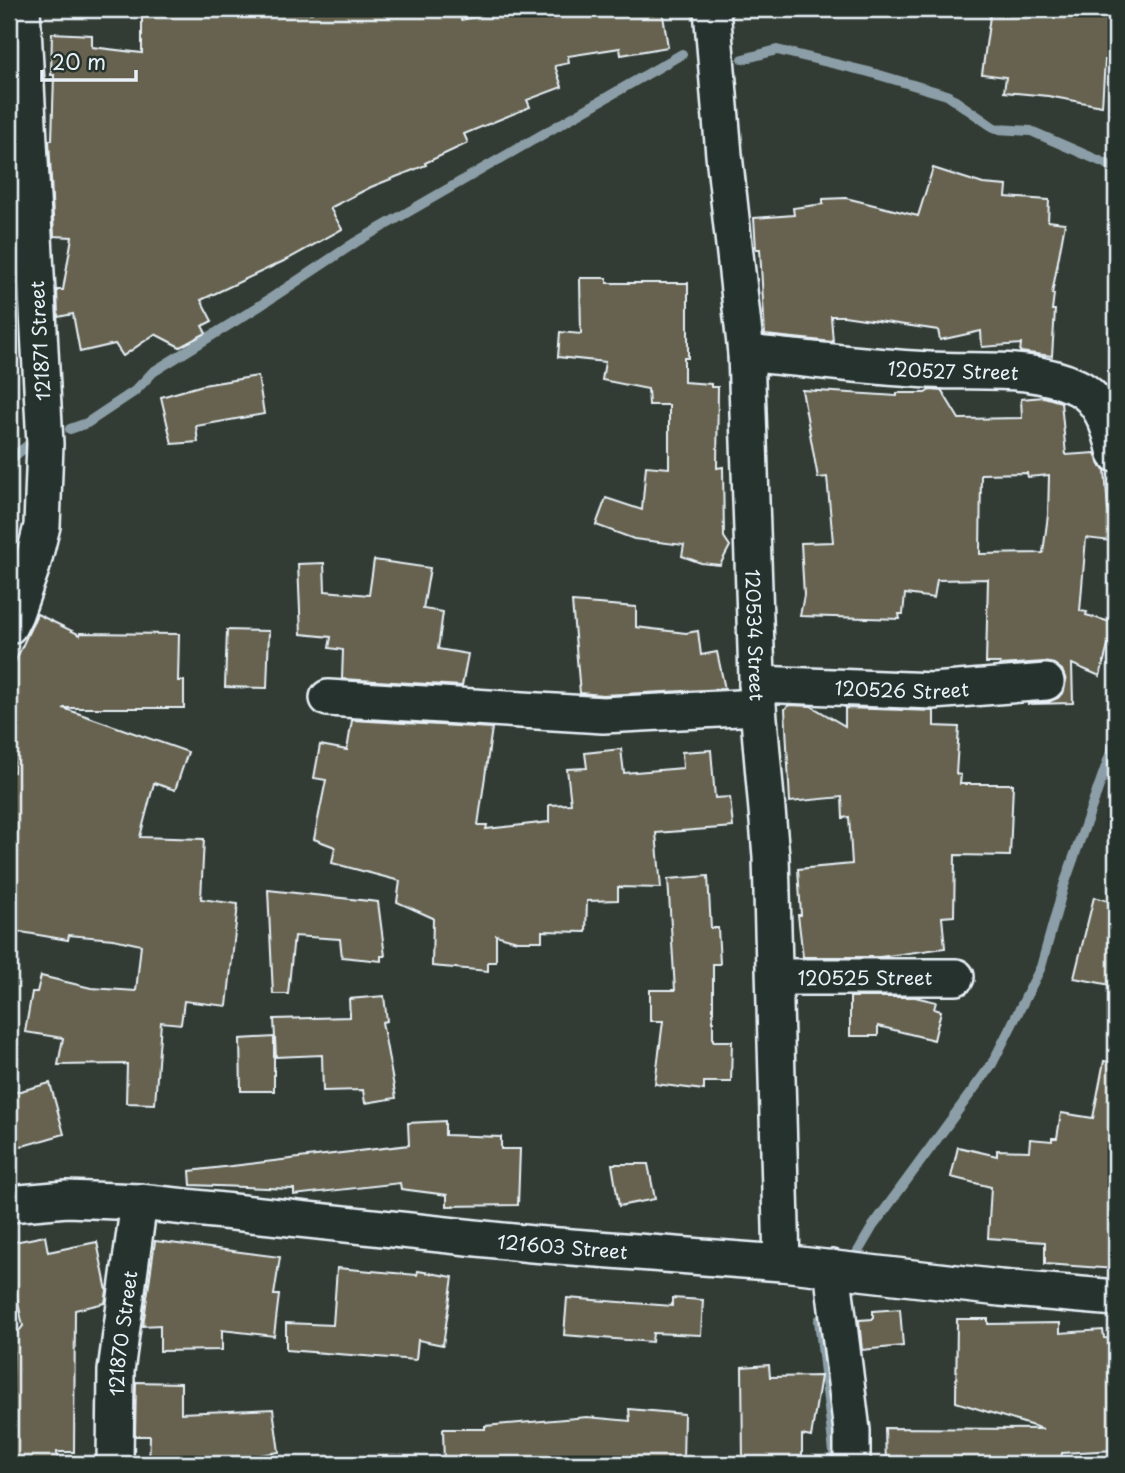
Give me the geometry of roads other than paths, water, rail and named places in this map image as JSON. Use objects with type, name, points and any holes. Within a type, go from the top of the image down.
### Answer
[{"type":"street","name":"121871 Street","points":[[9,626],[32,566],[42,526],[45,444],[22,9]]},
{"type":"street","name":"120534 Street","points":[[712,9],[722,132],[746,353],[757,695],[771,856],[776,977],[782,1262]]},
{"type":"street","name":"120527 Street","points":[[746,353],[928,370],[1016,372],[1054,379],[1080,388],[1098,406],[1109,424],[1116,454]]},
{"type":"street","name":"120526 Street","points":[[328,698],[603,715],[757,695],[933,691],[1046,682]]},
{"type":"street","name":"120525 Street","points":[[776,977],[956,977]]},
{"type":"street","name":"121603 Street","points":[[9,1204],[68,1199],[139,1202],[532,1244],[782,1262],[1000,1288],[1116,1298]]},
{"type":"street","name":"121870 Street","points":[[115,1464],[116,1371],[139,1202]]},
{"type":"street","points":[[832,1268],[852,1431],[852,1464]]},
{"type":"waterway","points":[[743,59],[777,50],[869,72],[947,95],[996,129],[1031,131],[1116,168]]},
{"type":"waterway","points":[[70,429],[87,423],[135,391],[153,372],[356,242],[682,54]]},
{"type":"waterway","points":[[9,460],[27,446]]},
{"type":"waterway","points":[[853,1260],[873,1226],[992,1064],[1041,967],[1064,885],[1116,738]]},
{"type":"waterway","points":[[819,1320],[835,1461]]}]
